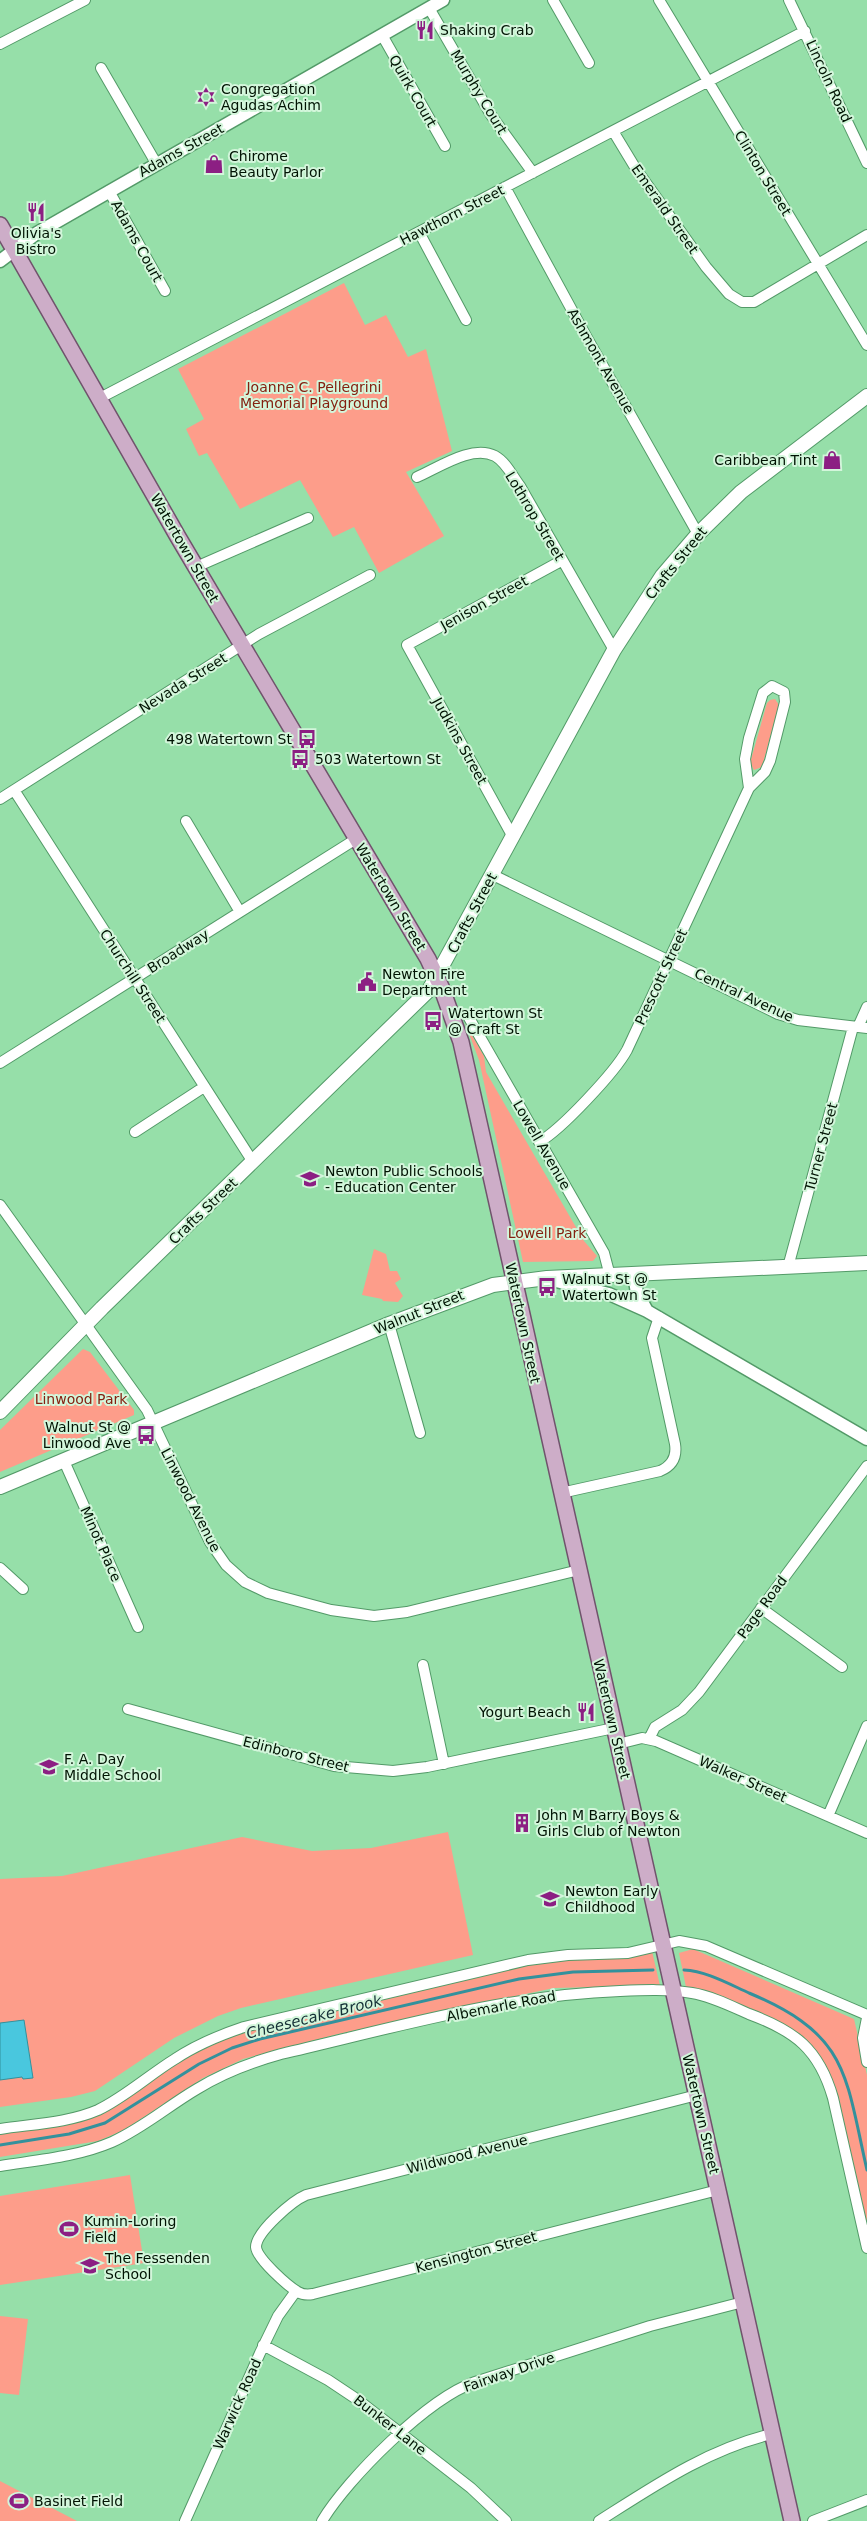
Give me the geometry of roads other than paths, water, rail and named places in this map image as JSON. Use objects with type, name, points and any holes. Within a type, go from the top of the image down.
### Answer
[{"type":"main road","name":"Watertown Street","points":[[0,225],[196,568],[437,978],[461,1042],[792,2521]]},
{"type":"main road","name":"Crafts Street","points":[[0,1412],[86,1325],[425,995],[437,978],[614,650],[662,576],[698,534],[764,472],[867,396]]},
{"type":"main road","name":"Walnut Street","points":[[0,1487],[389,1324],[462,1295],[514,1281],[867,1263]]},
{"type":"street","points":[[0,44],[85,0]]},
{"type":"street","name":"Adams Street","points":[[0,261],[37,233],[443,0]]},
{"type":"street","points":[[553,0],[589,63]]},
{"type":"street","name":"Clinton Street","points":[[660,0],[867,345]]},
{"type":"street","name":"Lincoln Road","points":[[789,0],[867,163]]},
{"type":"street","name":"Murphy Court","points":[[429,8],[490,115],[532,173]]},
{"type":"street","name":"Hawthorn Street","points":[[98,399],[805,31]]},
{"type":"street","name":"Quirk Court","points":[[382,35],[445,146]]},
{"type":"street","points":[[101,68],[156,163]]},
{"type":"street","name":"Emerald Street","points":[[613,131],[666,212],[720,284],[729,294],[742,302],[754,302],[867,235]]},
{"type":"street","name":"Ashmont Avenue","points":[[505,187],[586,336],[698,534]]},
{"type":"street","name":"Adams Court","points":[[109,191],[165,291]]},
{"type":"street","points":[[419,232],[466,320]]},
{"type":"street","name":"Lothrop Street","points":[[417,477],[470,454],[486,453],[496,456],[520,486],[561,561],[614,650]]},
{"type":"street","points":[[196,568],[308,518]]},
{"type":"street","name":"Jenison Street","points":[[407,645],[561,561]]},
{"type":"street","name":"Nevada Street","points":[[0,799],[242,646],[370,575]]},
{"type":"street","name":"Judkins Street","points":[[407,645],[513,838]]},
{"type":"street","name":"Prescott Street","points":[[539,1142],[555,1130],[616,1067],[627,1050],[749,788],[765,772],[770,761],[785,702],[784,692],[772,686],[763,693],[749,738],[745,759],[749,788]]},
{"type":"street","name":"Churchill Street","points":[[14,790],[253,1162]]},
{"type":"street","points":[[186,821],[240,912]]},
{"type":"street","name":"Broadway","points":[[0,1063],[356,838]]},
{"type":"street","name":"Central Avenue","points":[[493,875],[788,1017],[859,1027]]},
{"type":"street","name":"Turner Street","points":[[788,1267],[859,1027],[867,1007]]},
{"type":"street","name":"Lowell Avenue","points":[[468,1016],[604,1253],[610,1276]]},
{"type":"street","points":[[136,1132],[204,1088]]},
{"type":"street","name":"Linwood Avenue","points":[[0,1204],[154,1423],[200,1523],[218,1554],[240,1578],[268,1593],[345,1613],[388,1615],[579,1570]]},
{"type":"street","points":[[634,1275],[637,1294],[647,1311]]},
{"type":"street","points":[[546,1278],[609,1294],[659,1317],[867,1439]]},
{"type":"street","points":[[561,1493],[660,1471],[666,1469],[673,1461],[675,1444],[652,1338],[659,1317]]},
{"type":"street","points":[[389,1324],[420,1433]]},
{"type":"street","name":"Minot Place","points":[[64,1460],[138,1627]]},
{"type":"street","name":"Page Road","points":[[649,1739],[655,1727],[682,1710],[694,1698],[867,1466]]},
{"type":"street","points":[[0,1568],[23,1589]]},
{"type":"street","points":[[761,1608],[842,1667]]},
{"type":"street","points":[[423,1665],[444,1764]]},
{"type":"street","name":"Edinboro Street","points":[[128,1709],[341,1768],[401,1770],[444,1764],[614,1728]]},
{"type":"street","points":[[828,1816],[867,1726]]},
{"type":"street","points":[[618,1744],[649,1739]]},
{"type":"street","name":"Walker Street","points":[[649,1739],[867,1833]]},
{"type":"street","points":[[0,2129],[47,2122],[93,2112],[112,2102],[191,2050],[228,2033],[252,2025],[528,1960],[568,1955],[628,1953],[679,1941],[700,1944],[867,2017],[863,2038],[867,2062]]},
{"type":"street","name":"Albemarle Road","points":[[0,2166],[70,2155],[107,2144],[135,2130],[210,2081],[243,2066],[281,2054],[531,1998],[576,1993],[674,1991],[698,1994],[771,2022],[794,2035],[811,2052],[824,2073],[833,2098],[867,2248]]},
{"type":"street","name":"Wildwood Avenue","points":[[296,2291],[263,2261],[258,2252],[257,2244],[263,2232],[292,2204],[306,2196],[697,2095]]},
{"type":"street","name":"Kensington Street","points":[[296,2291],[306,2295],[317,2294],[718,2190]]},
{"type":"street","name":"Warwick Road","points":[[185,2521],[263,2345],[280,2312],[296,2291]]},
{"type":"street","name":"Fairway Drive","points":[[322,2521],[343,2490],[401,2434],[438,2401],[468,2385],[644,2328],[743,2302]]},
{"type":"street","name":"Bunker Lane","points":[[263,2345],[344,2390],[471,2488],[506,2521]]},
{"type":"street","points":[[600,2521],[684,2467],[752,2439],[772,2434]]},
{"type":"street","points":[[814,2521],[867,2500]]},
{"type":"water","points":[[24,2020],[33,2078],[23,2079],[22,2077],[0,2080],[0,2023]]},
{"type":"waterway","name":"Cheesecake Brook","points":[[0,2145],[69,2134],[105,2123],[199,2064],[232,2048],[260,2039],[519,1979],[573,1972],[653,1970]]},
{"type":"waterway","name":"Cheesecake Brook","points":[[684,1970],[717,1978],[782,2009],[807,2025],[824,2042],[837,2061],[846,2083],[867,2170]]},
{"type":"place","name":"Shaking Crab","points":[[425,30]]},
{"type":"place","name":"Congregation Agudas Achim","points":[[206,97]]},
{"type":"place","name":"Chirome Beauty Parlor","points":[[214,164]]},
{"type":"place","name":"Olivia's Bistro","points":[[36,212]]},
{"type":"place","name":"Caribbean Tint","points":[[832,460]]},
{"type":"place","name":"498 Watertown St","points":[[307,739]]},
{"type":"place","name":"503 Watertown St","points":[[300,759]]},
{"type":"place","name":"Newton Fire Department","points":[[367,982]]},
{"type":"place","name":"Watertown St @ Craft St","points":[[433,1021]]},
{"type":"place","name":"Newton Public Schools - Education Center","points":[[310,1179]]},
{"type":"place","name":"Walnut St @ Watertown St","points":[[547,1287]]},
{"type":"place","name":"Walnut St @ Linwood Ave","points":[[146,1435]]},
{"type":"place","name":"Yogurt Beach","points":[[586,1712]]},
{"type":"place","name":"F. A. Day Middle School","points":[[49,1767]]},
{"type":"place","name":"John M Barry Boys & Girls Club of Newton","points":[[522,1823]]},
{"type":"place","name":"Newton Early Childhood","points":[[550,1899]]},
{"type":"place","name":"Kumin-Loring Field","points":[[69,2229]]},
{"type":"place","name":"The Fessenden School","points":[[90,2266]]},
{"type":"place","name":"Basinet Field","points":[[19,2501]]},
{"type":"park label","name":"Joanne C. Pellegrini Memorial Playground","points":[[314,396]]},
{"type":"park label","name":"Lowell Park","points":[[547,1233]]},
{"type":"park label","name":"Linwood Park","points":[[81,1399]]}]
